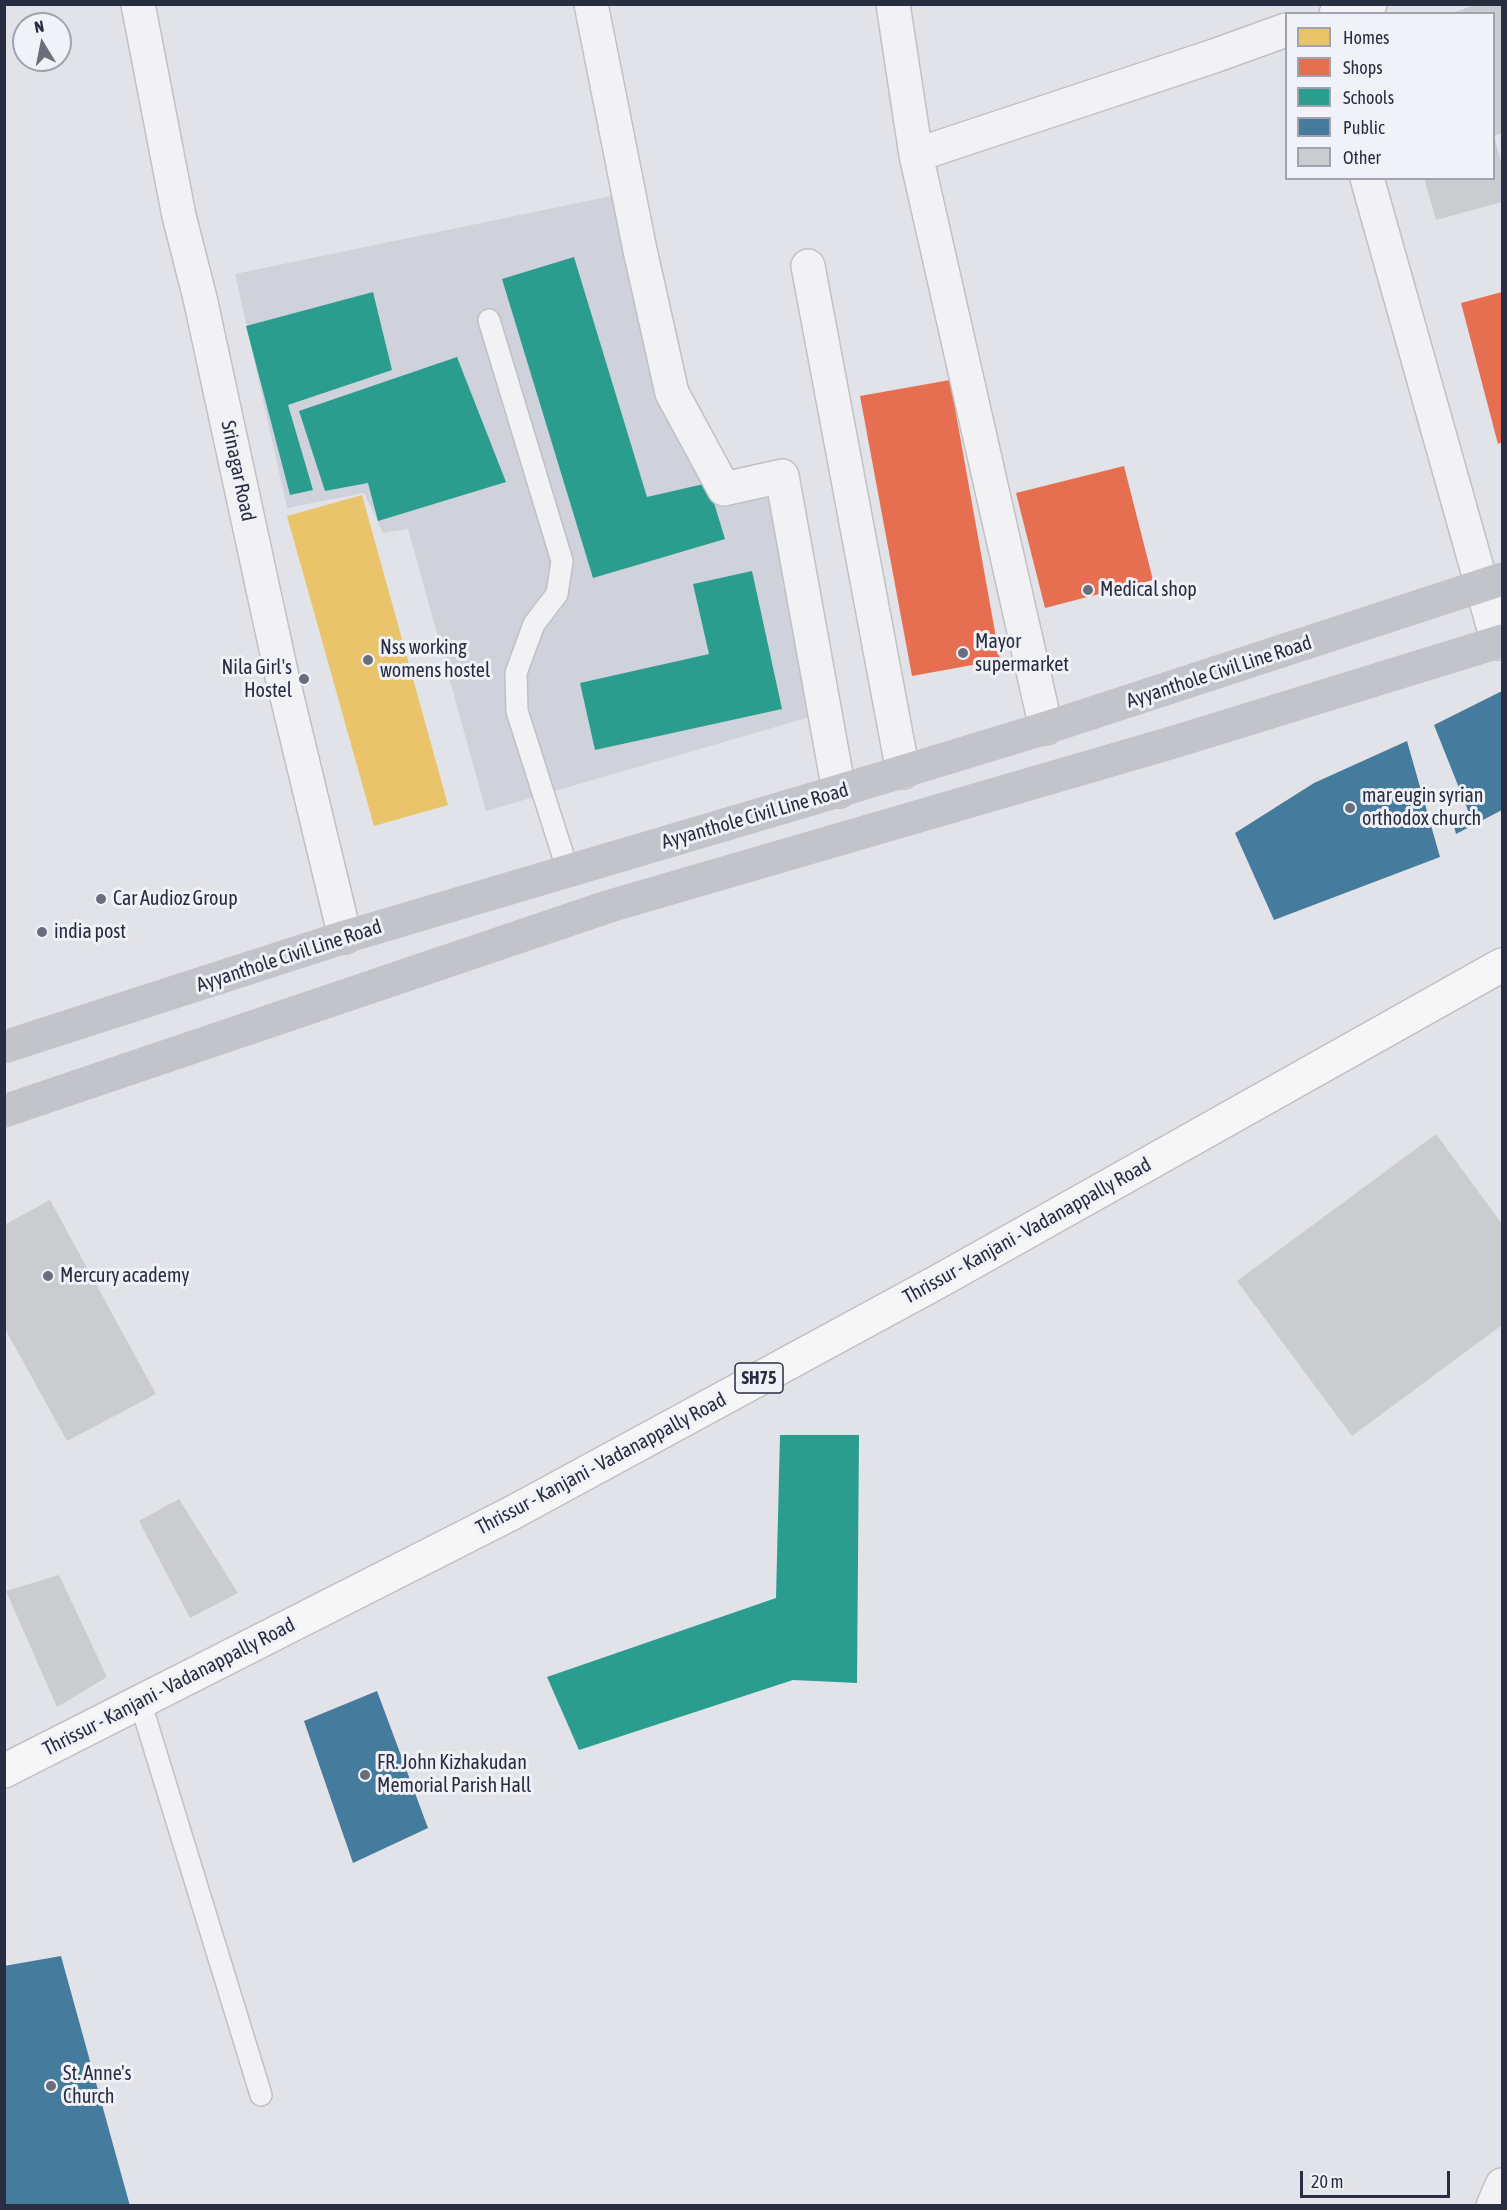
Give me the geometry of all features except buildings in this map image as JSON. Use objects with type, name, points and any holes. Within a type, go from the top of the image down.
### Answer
[{"type":"main road","name":"Ayyanthole Civil Line Road","points":[[4,1047],[345,937],[1046,728],[1492,582]]},
{"type":"main road","points":[[4,1111],[610,906],[1163,745],[1500,642]]},
{"type":"main road","name":"Thrissur - Kanjani - Vadanappally Road","points":[[4,1771],[512,1513],[940,1280],[1503,965]]},
{"type":"street","name":"Srinagar Road","points":[[138,4],[179,216],[202,308],[281,672],[345,937]]},
{"type":"street","points":[[591,4],[640,250],[672,393],[724,489],[782,476],[839,791]]},
{"type":"street","points":[[893,4],[916,155],[1046,728]]},
{"type":"street","points":[[1343,12],[1370,4]]},
{"type":"street","points":[[916,155],[1214,57],[1285,31]]},
{"type":"street","points":[[1368,180],[1492,582],[1500,642]]},
{"type":"street","points":[[808,266],[903,772]]},
{"type":"street","points":[[1493,2205],[1503,2185]]},
{"type":"lane","points":[[489,320],[562,561],[557,594],[534,624],[516,673],[516,683],[517,711],[568,871]]},
{"type":"lane","points":[[140,1701],[261,2095]]},
{"type":"shaded area","points":[[616,195],[701,467],[767,493],[810,717],[486,811],[408,529],[383,533],[364,493],[287,508],[235,274]]},
{"type":"place","name":"Medical shop","points":[[1088,590]]},
{"type":"place","name":"Mayor supermarket","points":[[963,653]]},
{"type":"place","name":"Nss working womens hostel","points":[[368,660]]},
{"type":"place","name":"Nila Girl's Hostel","points":[[304,679]]},
{"type":"place","name":"mar eugin syrian orthodox church","points":[[1350,808]]},
{"type":"place","name":"Car Audioz Group","points":[[101,899]]},
{"type":"place","name":"india post","points":[[42,932]]},
{"type":"place","name":"Mercury academy","points":[[48,1276]]},
{"type":"place","name":"FR. John Kizhakudan Memorial Parish Hall","points":[[365,1775]]},
{"type":"place","name":"St. Anne's Church","points":[[51,2086]]}]
